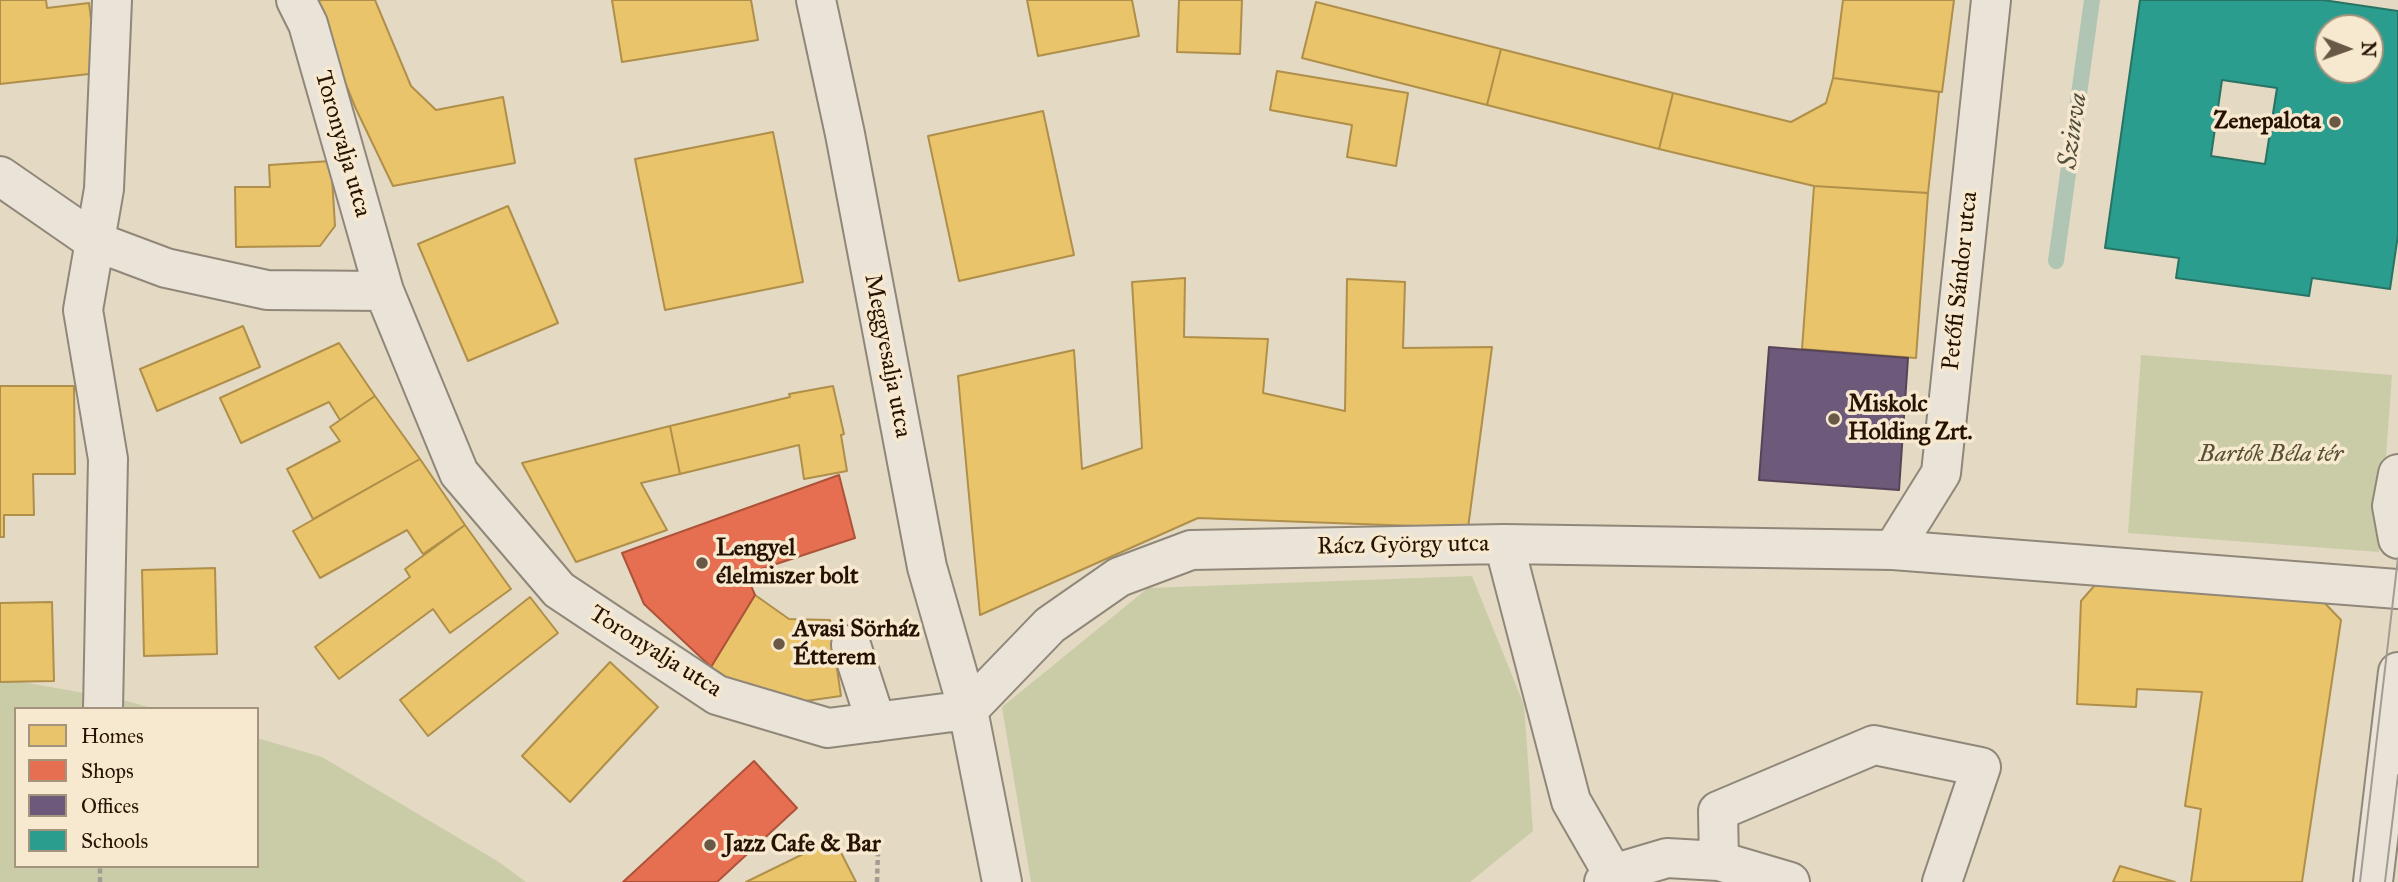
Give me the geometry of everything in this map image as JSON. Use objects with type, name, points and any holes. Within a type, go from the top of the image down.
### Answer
[{"type":"street","points":[[103,707],[108,459],[83,310],[104,189],[112,0]]},
{"type":"street","name":"Toronyalja utca","points":[[296,0],[308,24],[384,291],[459,473],[559,590],[717,695],[828,728],[968,710]]},
{"type":"street","name":"Meggyesalja utca","points":[[816,0],[845,134],[927,567],[968,710]]},
{"type":"street","name":"Petőfi Sándor utca","points":[[1893,550],[1941,473],[1991,0]]},
{"type":"street","points":[[0,176],[94,241],[166,268],[267,290],[384,291]]},
{"type":"street","points":[[2398,474],[2392,506],[2398,539]]},
{"type":"street","points":[[1504,544],[1571,801],[1609,878],[1667,858],[1718,861],[1790,882]]},
{"type":"street","name":"Rácz György utca","points":[[968,710],[1050,625],[1119,577],[1191,550],[1504,544],[1893,550],[2398,589]]},
{"type":"street","points":[[851,645],[876,722]]},
{"type":"street","points":[[2373,882],[2398,672]]},
{"type":"street","points":[[968,710],[1002,882]]},
{"type":"street","points":[[1718,861],[1718,811],[1874,745],[1981,767],[1942,882]]},
{"type":"path","points":[[877,882],[878,851]]},
{"type":"green space","name":"Bartók Béla tér","points":[[2141,355],[2392,375],[2379,552],[2128,533]]},
{"type":"green space","points":[[1472,576],[1524,705],[1533,831],[1470,882],[1031,882],[1002,707],[1148,588]]},
{"type":"green space","points":[[0,678],[148,707],[14,707],[14,868],[259,868],[259,739],[322,757],[499,862],[526,882],[0,882]]},
{"type":"building: Homes","points":[[0,0],[46,0],[47,8],[89,3],[98,73],[0,84]]},
{"type":"building: Homes","points":[[311,0],[375,0],[411,86],[436,110],[503,97],[515,163],[393,186],[356,109]]},
{"type":"building: Homes","points":[[612,0],[751,0],[758,40],[622,62]]},
{"type":"building: Homes","points":[[1027,0],[1132,0],[1139,36],[1038,56]]},
{"type":"building: Homes","points":[[1179,0],[1242,0],[1240,54],[1177,52]]},
{"type":"building: Homes","points":[[1843,0],[1954,0],[1942,92],[1833,78]]},
{"type":"building: Homes","points":[[1316,2],[1501,49],[1487,105],[1302,58]]},
{"type":"building: Homes","points":[[1501,49],[1673,93],[1659,149],[1487,105]]},
{"type":"building: Homes","points":[[1277,71],[1408,93],[1396,166],[1347,157],[1352,125],[1270,110]]},
{"type":"building: Homes","points":[[1833,78],[1939,92],[1928,193],[1814,186],[1659,149],[1673,93],[1791,122],[1826,103]]},
{"type":"building: Homes","points":[[1043,111],[1074,255],[959,281],[928,136]]},
{"type":"building: Homes","points":[[773,132],[803,282],[665,310],[635,159]]},
{"type":"building: Homes","points":[[331,161],[335,226],[320,246],[236,247],[235,187],[270,187],[269,165]]},
{"type":"building: Homes","points":[[1814,186],[1928,193],[1916,358],[1802,349]]},
{"type":"building: Homes","points":[[508,206],[558,323],[468,361],[418,244]]},
{"type":"building: Homes","points":[[1185,278],[1184,337],[1268,339],[1263,393],[1345,411],[1347,279],[1405,282],[1403,348],[1492,347],[1468,528],[1198,518],[980,615],[958,376],[1074,350],[1082,469],[1142,448],[1132,282]]},
{"type":"building: Homes","points":[[243,326],[260,367],[157,411],[140,369]]},
{"type":"building: Homes","points":[[339,343],[375,396],[340,420],[329,402],[241,443],[220,398]]},
{"type":"building: Homes","points":[[0,386],[74,386],[75,474],[33,474],[34,515],[4,515],[4,537],[0,537]]},
{"type":"building: Homes","points":[[833,386],[844,434],[841,435],[847,471],[804,479],[799,445],[680,474],[670,426],[790,397],[789,394]]},
{"type":"building: Homes","points":[[375,396],[420,459],[313,519],[287,469],[340,441],[330,427]]},
{"type":"building: Homes","points":[[670,426],[680,474],[641,483],[667,530],[576,562],[522,463]]},
{"type":"building: Homes","points":[[420,459],[465,525],[423,554],[407,530],[320,578],[293,531]]},
{"type":"building: Homes","points":[[465,525],[511,589],[450,633],[433,609],[339,679],[315,647],[410,577],[405,569]]},
{"type":"building: Homes","points":[[215,568],[217,654],[144,656],[142,570]]},
{"type":"building: Homes","points":[[2095,585],[2317,595],[2341,620],[2302,882],[2191,882],[2201,809],[2185,806],[2202,692],[2137,689],[2136,707],[2077,704],[2081,601]]},
{"type":"building: Homes","name":"Avasi Sörház Étterem","points":[[755,595],[789,619],[830,620],[841,696],[770,706],[711,667]]},
{"type":"building: Homes","points":[[530,597],[558,633],[428,736],[400,700]]},
{"type":"building: Homes","points":[[52,602],[54,681],[0,682],[0,603]]},
{"type":"building: Homes","points":[[610,662],[658,707],[570,802],[522,756]]},
{"type":"building: Homes","points":[[834,839],[856,882],[746,882]]},
{"type":"building: Homes","points":[[2120,866],[2175,882],[2113,882]]},
{"type":"building: Shops","name":"Lengyel élelmiszer bolt","points":[[839,475],[855,538],[746,574],[755,595],[711,667],[644,604],[622,553]]},
{"type":"building: Shops","name":"Jazz Cafe & Bar","points":[[754,761],[797,808],[717,882],[623,882]]},
{"type":"building: Offices","name":"Miskolc Holding Zrt.","points":[[1769,347],[1908,358],[1899,490],[1759,480]]},
{"type":"building: Schools","name":"Zenepalota","points":[[2140,0],[2323,0],[2398,11],[2398,235],[2390,289],[2312,278],[2309,296],[2176,278],[2179,258],[2105,248]],"holes":[[[2222,80],[2277,88],[2265,164],[2211,156]]]},
{"type":"waterway","name":"Szinva","points":[[2056,261],[2092,0]]},
{"type":"tram line","points":[[2360,882],[2398,558]]},
{"type":"tram line","points":[[2385,882],[2398,775]]},
{"type":"place","name":"Zenepalota","points":[[2335,122]]},
{"type":"place","name":"Miskolc Holding Zrt.","points":[[1834,419]]},
{"type":"place","name":"Lengyel élelmiszer bolt","points":[[702,563]]},
{"type":"place","name":"Avasi Sörház Étterem","points":[[779,644]]},
{"type":"place","name":"Jazz Cafe & Bar","points":[[710,845]]}]
